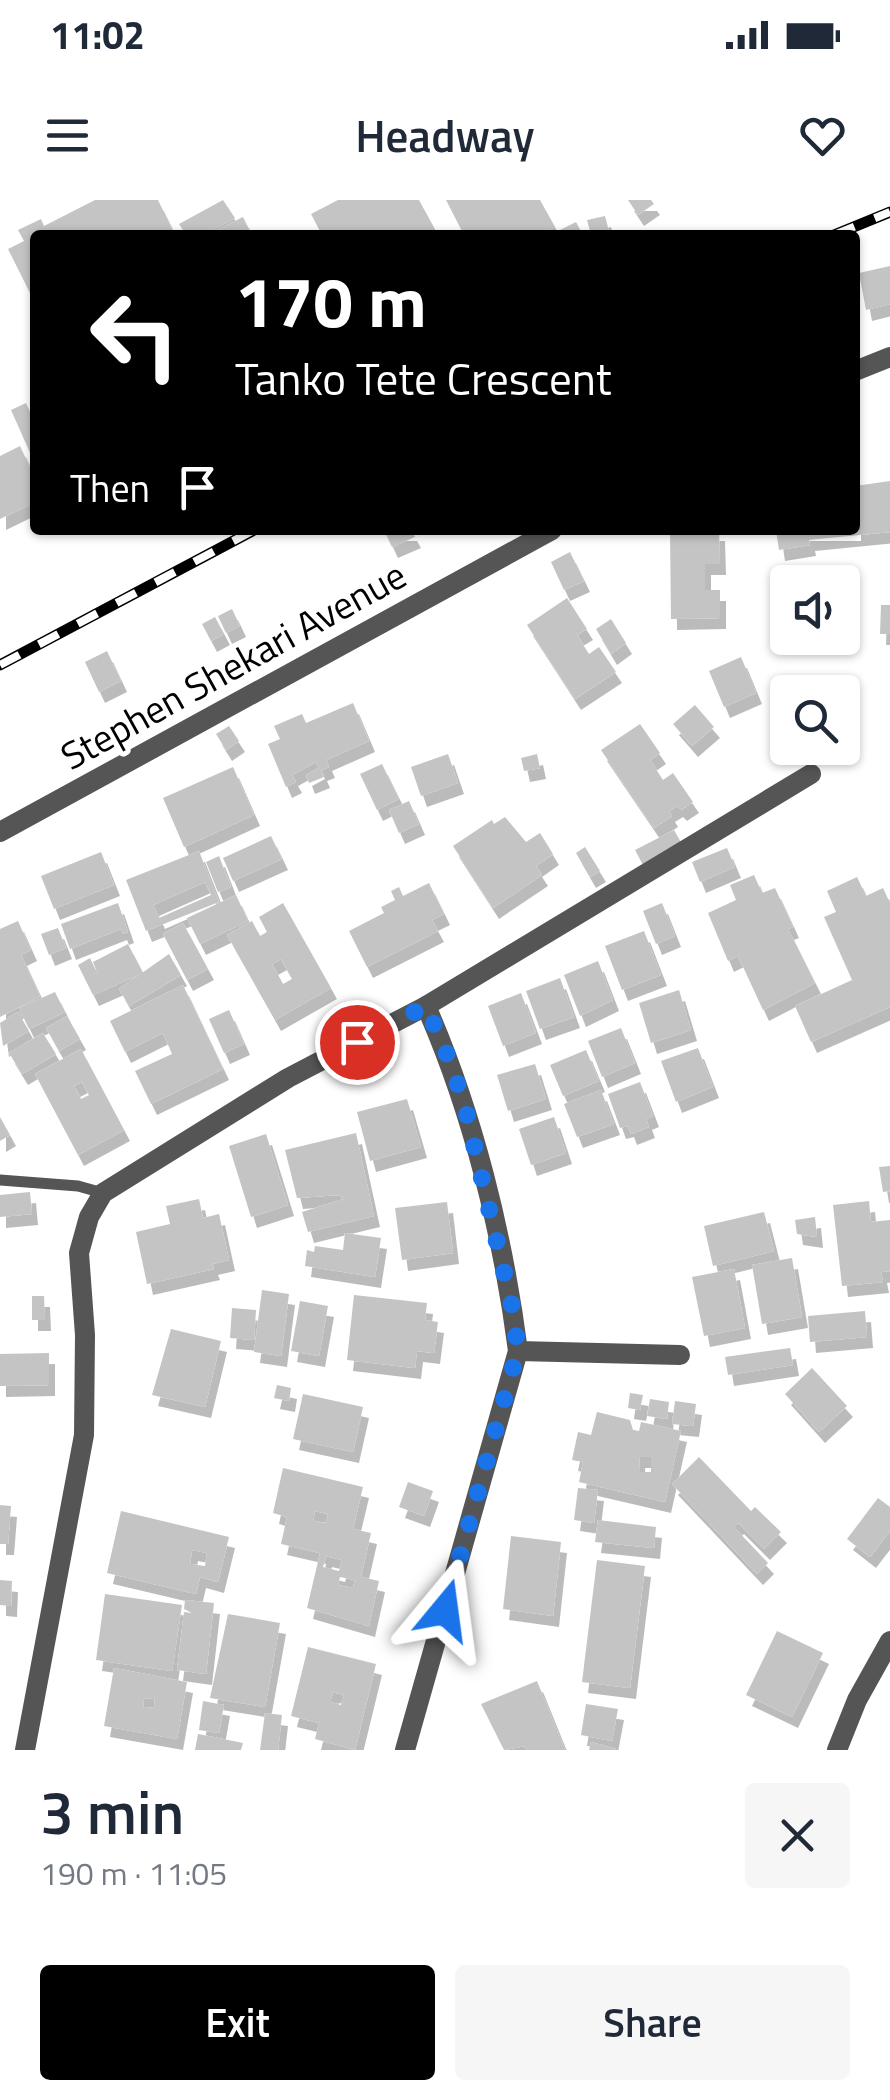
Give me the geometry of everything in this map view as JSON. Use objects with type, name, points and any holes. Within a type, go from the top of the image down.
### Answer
[{"type":"street","points":[[860,369],[890,357]]},
{"type":"street","name":"Stephen Shekari Avenue","points":[[0,832],[543,535]]},
{"type":"street","points":[[25,1750],[84,1435],[85,1334],[79,1253],[88,1216],[103,1193],[288,1078],[426,1006],[811,774]]},
{"type":"street","points":[[405,1750],[518,1350],[512,1306],[467,1115],[452,1066],[426,1006]]},
{"type":"street","points":[[518,1350],[680,1355]]},
{"type":"street","points":[[837,1750],[857,1700],[890,1641]]},
{"type":"lane","points":[[0,1180],[78,1186],[103,1193]]},
{"type":"building","points":[[95,200],[158,200],[173,230],[30,230],[30,293],[8,249],[24,241],[18,230],[41,219],[44,226]]},
{"type":"building","points":[[223,200],[235,218],[212,230],[183,230],[179,224]]},
{"type":"building","points":[[338,200],[419,200],[435,230],[319,230],[311,214]]},
{"type":"building","points":[[446,200],[540,200],[555,227],[550,230],[461,230]]},
{"type":"building","points":[[628,200],[651,200],[654,204],[638,215]]},
{"type":"building","points":[[605,216],[609,230],[590,230],[587,220]]},
{"type":"building","points":[[243,217],[250,230],[217,230]]},
{"type":"building","points":[[576,222],[580,230],[560,230]]},
{"type":"building","points":[[890,266],[890,304],[866,310],[860,273]]},
{"type":"building","points":[[26,403],[30,411],[30,453],[11,410]]},
{"type":"building","points":[[20,446],[30,467],[30,504],[0,519],[0,456]]},
{"type":"building","points":[[890,481],[890,532],[860,535],[860,485]]},
{"type":"building","points":[[386,535],[415,537],[392,547]]},
{"type":"building","points":[[670,535],[719,535],[720,564],[705,564],[705,590],[720,590],[720,618],[671,619]]},
{"type":"building","points":[[777,535],[860,535],[809,540],[810,545],[779,550]]},
{"type":"building","points":[[570,552],[584,581],[564,590],[551,562]]},
{"type":"building","points":[[567,598],[587,629],[577,635],[589,654],[599,647],[616,672],[575,699],[527,625]]},
{"type":"building","points":[[881,605],[890,605],[890,634],[880,634]]},
{"type":"building","points":[[232,609],[240,626],[226,633],[218,616]]},
{"type":"building","points":[[215,617],[224,634],[211,641],[202,624]]},
{"type":"building","points":[[611,619],[626,643],[611,654],[596,629]]},
{"type":"building","points":[[107,651],[121,681],[99,692],[85,662]]},
{"type":"building","points":[[741,657],[756,693],[724,707],[709,671]]},
{"type":"building","points":[[353,703],[369,741],[326,760],[329,767],[321,770],[324,777],[309,783],[306,775],[319,768],[316,762],[292,775],[296,782],[286,787],[268,744],[280,739],[274,726],[302,714],[306,723]]},
{"type":"building","points":[[695,705],[714,727],[692,746],[673,724]]},
{"type":"building","points":[[640,724],[660,753],[650,760],[663,780],[673,773],[693,802],[681,810],[677,806],[669,811],[672,816],[654,828],[601,750]]},
{"type":"building","points":[[229,726],[239,741],[226,750],[216,734]]},
{"type":"building","points":[[448,754],[458,783],[421,796],[411,767]]},
{"type":"building","points":[[537,754],[540,768],[524,771],[521,758]]},
{"type":"building","points":[[382,764],[399,799],[377,810],[360,774]]},
{"type":"building","points":[[233,767],[254,815],[184,847],[163,798]]},
{"type":"building","points":[[409,801],[419,824],[399,833],[389,810]]},
{"type":"building","points":[[505,817],[526,842],[540,833],[553,854],[536,866],[542,875],[493,908],[453,846],[492,820],[494,824]]},
{"type":"building","points":[[674,830],[682,844],[643,865],[635,850]]},
{"type":"building","points":[[271,836],[282,859],[233,881],[223,858]]},
{"type":"building","points":[[585,847],[600,871],[590,877],[576,853]]},
{"type":"building","points":[[727,848],[735,867],[700,882],[692,862]]},
{"type":"building","points":[[199,851],[219,902],[146,931],[126,880]],"holes":[[[205,882],[211,895],[159,918],[153,905]]]},
{"type":"building","points":[[101,852],[114,885],[54,909],[41,876]]},
{"type":"building","points":[[219,856],[231,887],[218,892],[206,862]]},
{"type":"building","points":[[754,875],[762,893],[775,888],[793,927],[788,929],[815,983],[763,1010],[738,956],[728,961],[708,913],[736,900],[730,885]]},
{"type":"building","points":[[857,877],[866,896],[883,888],[890,903],[890,1007],[811,1042],[795,1006],[852,980],[824,917],[836,912],[827,891]]},
{"type":"building","points":[[429,883],[444,914],[432,920],[438,931],[367,967],[349,931],[384,913],[381,907],[395,900],[391,891],[399,887],[403,896]]},
{"type":"building","points":[[236,895],[248,921],[200,944],[187,918]]},
{"type":"building","points":[[118,903],[128,932],[123,934],[121,929],[70,949],[61,924]]},
{"type":"building","points":[[283,903],[331,988],[275,1020],[227,935],[252,921],[260,936],[267,932],[259,917]],"holes":[[[281,959],[292,979],[283,984],[272,964]]]},
{"type":"building","points":[[662,903],[675,936],[656,944],[643,911]]},
{"type":"building","points":[[18,921],[31,950],[21,955],[40,996],[0,1017],[0,929]]},
{"type":"building","points":[[183,923],[208,969],[187,980],[163,934]]},
{"type":"building","points":[[58,928],[66,948],[49,955],[41,934]]},
{"type":"building","points":[[644,931],[661,975],[622,990],[605,946]]},
{"type":"building","points":[[128,944],[143,973],[93,995],[78,965],[90,958],[99,977],[93,962]]},
{"type":"building","points":[[169,954],[181,975],[129,1006],[119,989]]},
{"type":"building","points":[[598,961],[613,1000],[580,1016],[564,975]]},
{"type":"building","points":[[560,978],[574,1017],[540,1029],[526,991]]},
{"type":"building","points":[[183,985],[223,1069],[151,1104],[135,1071],[172,1054],[163,1033],[125,1052],[110,1021]]},
{"type":"building","points":[[679,990],[691,1030],[651,1043],[639,1003]]},
{"type":"building","points":[[55,992],[65,1012],[29,1029],[19,1008]]},
{"type":"building","points":[[521,993],[536,1033],[503,1046],[488,1006]]},
{"type":"building","points":[[229,1010],[244,1044],[224,1053],[209,1019]]},
{"type":"building","points":[[18,1012],[29,1031],[3,1046],[0,1023]]},
{"type":"building","points":[[67,1016],[80,1039],[59,1051],[46,1028]]},
{"type":"building","points":[[621,1028],[635,1063],[602,1077],[588,1041]]},
{"type":"building","points":[[43,1033],[56,1054],[22,1074],[9,1053]]},
{"type":"building","points":[[698,1048],[713,1087],[676,1102],[661,1061]]},
{"type":"building","points":[[81,1049],[124,1130],[78,1155],[35,1074]],"holes":[[[82,1082],[89,1095],[81,1099],[74,1086]]]},
{"type":"building","points":[[586,1050],[599,1081],[563,1096],[550,1065]]},
{"type":"building","points":[[535,1064],[546,1099],[508,1111],[497,1075]]},
{"type":"building","points":[[640,1082],[653,1116],[646,1119],[649,1127],[631,1134],[628,1126],[620,1128],[608,1094]]},
{"type":"building","points":[[601,1090],[614,1124],[577,1137],[564,1104]]},
{"type":"building","points":[[407,1099],[421,1147],[370,1161],[357,1112]]},
{"type":"building","points":[[0,1117],[10,1135],[0,1141]]},
{"type":"building","points":[[554,1117],[566,1153],[531,1165],[519,1129]]},
{"type":"building","points":[[356,1133],[374,1216],[308,1232],[302,1212],[344,1199],[339,1195],[297,1198],[285,1150]]},
{"type":"building","points":[[266,1134],[288,1205],[251,1217],[229,1146]]},
{"type":"building","points":[[890,1166],[890,1191],[883,1192],[879,1167]]},
{"type":"building","points":[[30,1192],[32,1214],[0,1217],[0,1195]]},
{"type":"building","points":[[199,1199],[203,1218],[219,1214],[229,1260],[212,1264],[214,1269],[147,1284],[136,1232],[170,1224],[166,1206]]},
{"type":"building","points":[[869,1201],[871,1222],[890,1220],[890,1271],[881,1272],[883,1282],[842,1286],[833,1205]]},
{"type":"building","points":[[447,1202],[453,1253],[402,1260],[395,1208]]},
{"type":"building","points":[[764,1212],[774,1251],[713,1266],[704,1226]]},
{"type":"building","points":[[815,1217],[817,1237],[797,1234],[795,1220]]},
{"type":"building","points":[[345,1233],[381,1238],[375,1277],[305,1266],[307,1250],[314,1252],[315,1246],[343,1250]]},
{"type":"building","points":[[792,1258],[802,1317],[762,1324],[752,1265]]},
{"type":"building","points":[[734,1269],[745,1328],[704,1336],[692,1277]]},
{"type":"building","points":[[262,1290],[289,1294],[281,1356],[254,1352]]},
{"type":"building","points":[[354,1295],[427,1303],[425,1320],[438,1322],[434,1353],[417,1351],[415,1368],[347,1360]]},
{"type":"building","points":[[32,1296],[44,1296],[45,1320],[32,1320]]},
{"type":"building","points":[[300,1301],[328,1306],[319,1356],[291,1351]]},
{"type":"building","points":[[232,1308],[256,1310],[254,1340],[230,1338]]},
{"type":"building","points":[[865,1311],[867,1337],[810,1342],[808,1316]]},
{"type":"building","points":[[171,1329],[221,1341],[205,1407],[152,1395]]},
{"type":"building","points":[[790,1348],[793,1365],[728,1375],[725,1357]]},
{"type":"building","points":[[49,1353],[49,1385],[0,1386],[0,1354]]},
{"type":"building","points":[[812,1368],[847,1406],[819,1432],[785,1394]]},
{"type":"building","points":[[277,1385],[291,1388],[289,1401],[274,1398]]},
{"type":"building","points":[[630,1393],[643,1395],[640,1410],[628,1408]]},
{"type":"building","points":[[303,1394],[363,1407],[353,1452],[293,1439]]},
{"type":"building","points":[[650,1399],[669,1402],[667,1419],[647,1416]]},
{"type":"building","points":[[675,1401],[696,1404],[693,1426],[672,1424]]},
{"type":"building","points":[[597,1412],[630,1420],[633,1430],[639,1431],[641,1422],[681,1431],[665,1502],[579,1482],[583,1462],[572,1460],[578,1432],[591,1435]],"holes":[[[639,1457],[651,1457],[651,1472],[640,1472]]]},
{"type":"building","points":[[699,1457],[751,1511],[755,1507],[781,1532],[764,1549],[738,1523],[734,1527],[768,1563],[757,1574],[672,1484]]},
{"type":"building","points":[[283,1468],[363,1487],[353,1529],[371,1533],[361,1577],[379,1581],[369,1626],[307,1608],[320,1553],[281,1544],[287,1517],[273,1513]],"holes":[[[315,1511],[328,1514],[326,1523],[313,1521]],[[326,1556],[342,1560],[339,1571],[323,1567]],[[340,1577],[355,1580],[353,1588],[338,1585]]]},
{"type":"building","points":[[408,1482],[433,1491],[424,1516],[399,1507]]},
{"type":"building","points":[[578,1488],[598,1490],[594,1523],[574,1520]]},
{"type":"building","points":[[878,1498],[890,1507],[890,1531],[870,1557],[847,1539]]},
{"type":"building","points":[[0,1505],[11,1506],[8,1544],[0,1544]]},
{"type":"building","points":[[121,1511],[229,1537],[218,1582],[200,1577],[196,1594],[107,1573]],"holes":[[[192,1550],[207,1553],[205,1566],[190,1564]]]},
{"type":"building","points":[[598,1520],[656,1527],[654,1548],[595,1542]]},
{"type":"building","points":[[511,1536],[561,1542],[553,1616],[503,1609]]},
{"type":"building","points":[[597,1560],[645,1566],[630,1688],[582,1682]]},
{"type":"building","points":[[0,1580],[12,1581],[11,1606],[0,1605]]},
{"type":"building","points":[[105,1594],[182,1605],[172,1671],[96,1660]]},
{"type":"building","points":[[185,1600],[214,1603],[206,1674],[177,1670],[184,1612],[192,1613],[184,1609]]},
{"type":"building","points":[[228,1614],[280,1623],[265,1707],[210,1698]]},
{"type":"building","points":[[777,1631],[823,1653],[792,1717],[746,1695]]},
{"type":"building","points":[[308,1647],[376,1664],[355,1750],[315,1739],[319,1723],[291,1716]],"holes":[[[333,1692],[344,1695],[341,1705],[330,1702]]]},
{"type":"building","points":[[114,1668],[187,1682],[177,1739],[104,1726]],"holes":[[[144,1698],[155,1699],[154,1708],[143,1707]]]},
{"type":"building","points":[[537,1681],[565,1750],[527,1750],[525,1746],[504,1750],[481,1704]]},
{"type":"building","points":[[203,1701],[224,1705],[219,1733],[199,1730]]},
{"type":"building","points":[[586,1704],[618,1709],[612,1741],[581,1735]]},
{"type":"building","points":[[265,1713],[282,1715],[278,1750],[260,1750]]},
{"type":"building","points":[[198,1734],[243,1743],[241,1750],[195,1750]]},
{"type":"building","points":[[591,1742],[616,1749],[616,1750],[589,1750]]},
{"type":"railway","points":[[846,230],[890,212]]},
{"type":"railway","points":[[0,665],[245,535]]},
{"type":"route","points":[[357,1042],[426,1006],[452,1066],[467,1115],[512,1306],[518,1350],[445,1610]]}]
